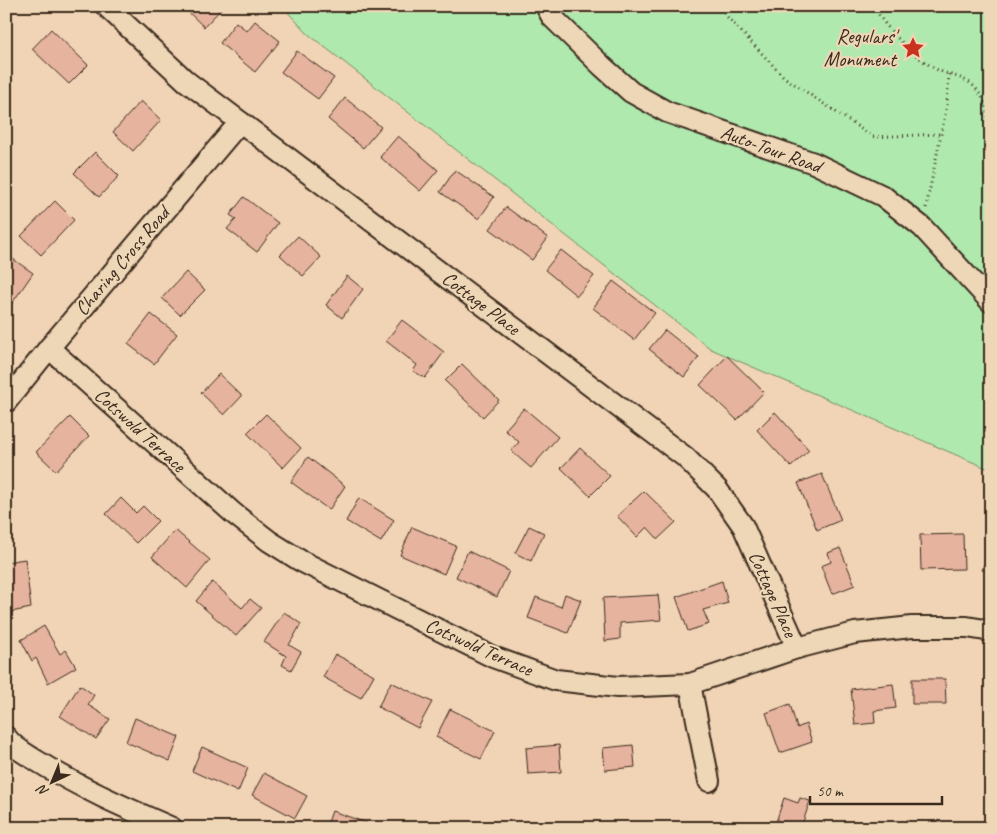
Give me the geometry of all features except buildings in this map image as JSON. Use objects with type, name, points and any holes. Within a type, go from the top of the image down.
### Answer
[{"type":"street","name":"Cottage Place","points":[[106,6],[186,81],[686,457],[717,490],[743,526],[797,648]]},
{"type":"street","name":"Auto-Tour Road","points":[[546,6],[552,17],[631,92],[667,112],[814,163],[883,196],[922,227],[991,302]]},
{"type":"street","name":"Charing Cross Road","points":[[6,402],[49,348],[240,122]]},
{"type":"street","name":"Cotswold Terrace","points":[[49,348],[233,513],[268,541],[301,561],[493,657],[556,680],[618,687],[690,684],[797,648],[855,633],[912,627],[967,627],[991,631]]},
{"type":"street","points":[[690,684],[709,781]]},
{"type":"street","points":[[6,737],[12,745],[54,772],[100,797],[172,828]]},
{"type":"path","points":[[717,6],[784,77],[873,137],[941,134]]},
{"type":"path","points":[[874,6],[887,27],[923,61],[935,68],[967,80],[976,89],[986,109],[991,134]]},
{"type":"path","points":[[922,227],[948,94],[948,73]]},
{"type":"green space","points":[[282,6],[991,6],[991,470],[711,349],[308,34]]},
{"type":"place","name":"Regulars' Monument","points":[[913,48]]}]
